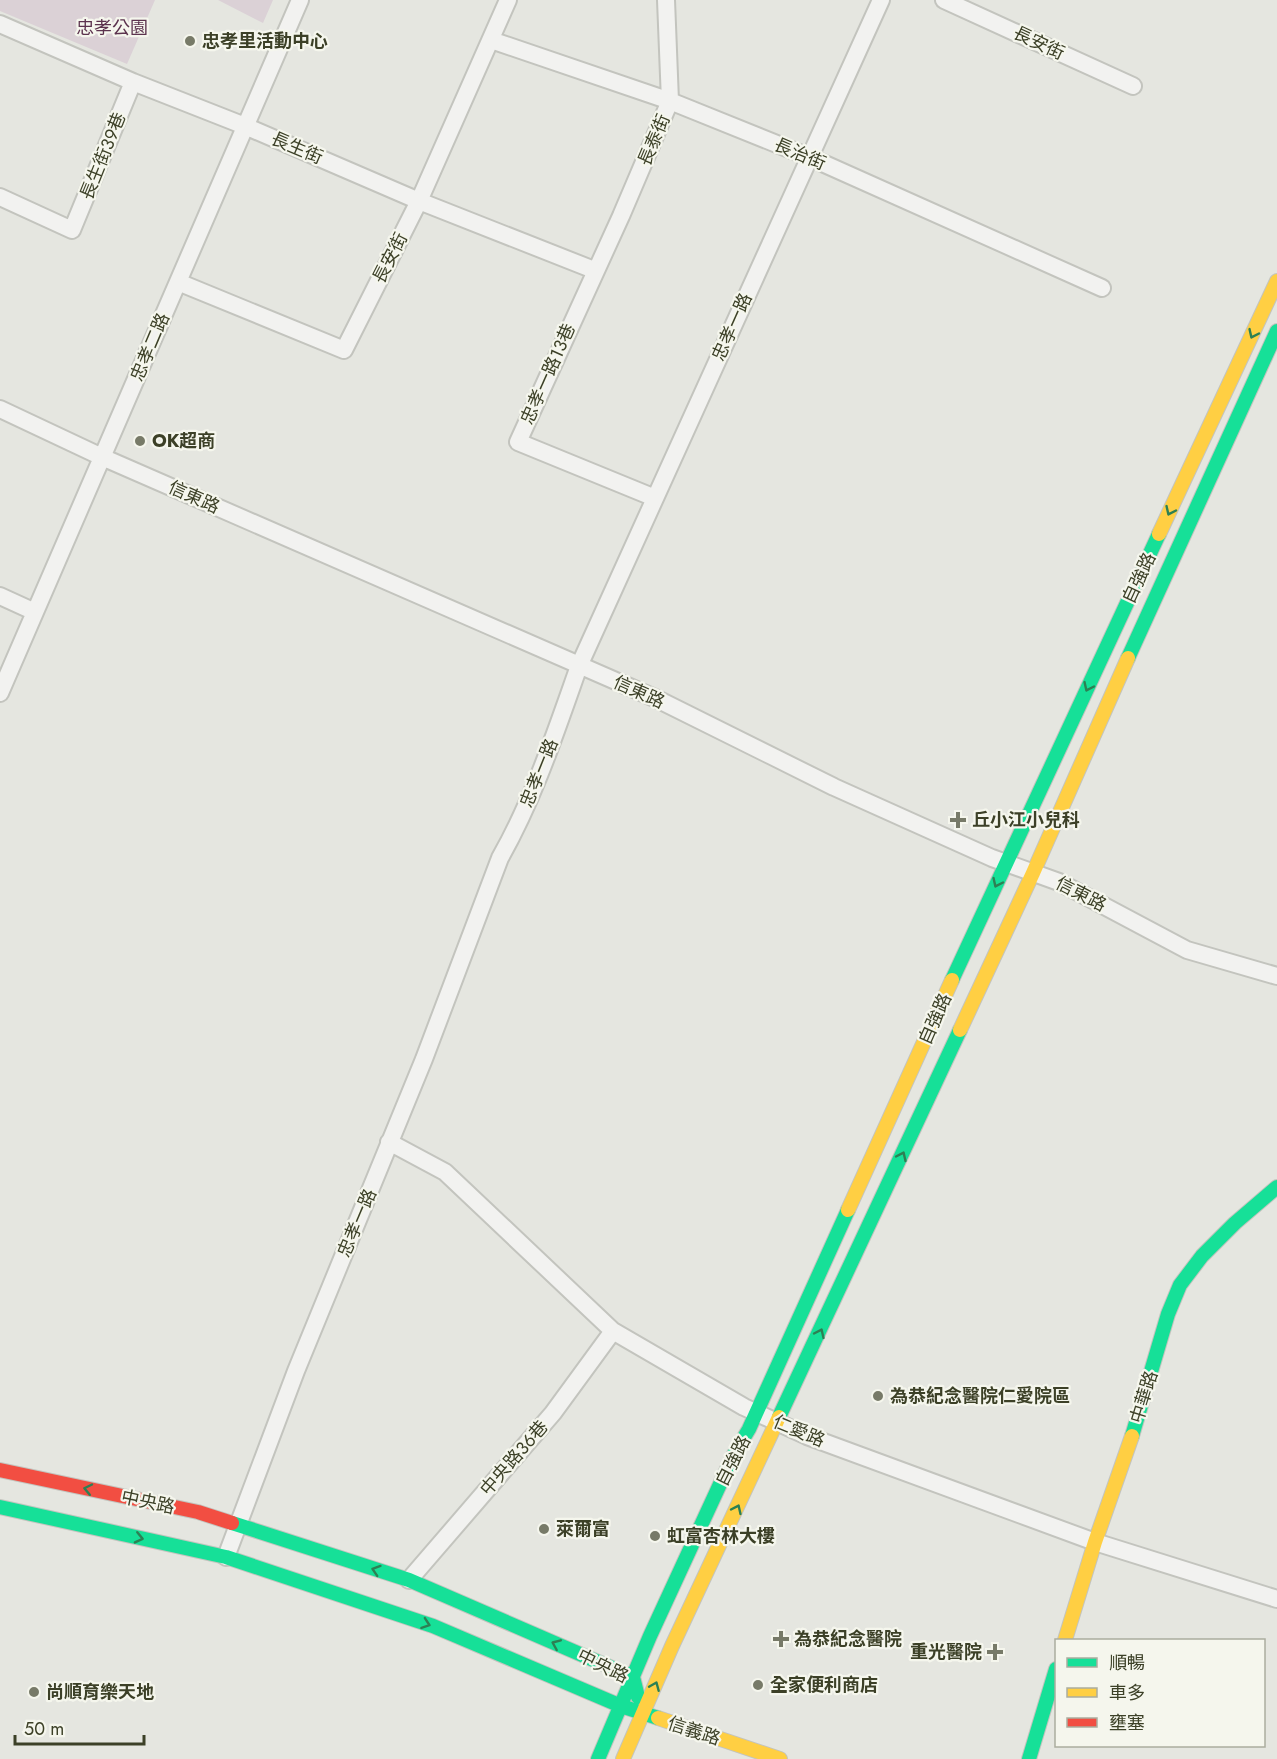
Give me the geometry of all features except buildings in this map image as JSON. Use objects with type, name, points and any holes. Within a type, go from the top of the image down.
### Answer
[{"type":"main road","name":"自強路","points":[[598,1759],[650,1636],[1006,862],[1277,281]]},
{"type":"main road","name":"自強路","points":[[623,1759],[672,1646],[1033,873],[1186,528],[1277,331]]},
{"type":"main road","name":"中華路","points":[[1066,1639],[1095,1542],[1140,1412],[1168,1314],[1180,1285],[1202,1256],[1235,1223],[1277,1187]]},
{"type":"main road","name":"中央路","points":[[0,1470],[198,1512],[409,1580],[633,1677],[643,1713]]},
{"type":"main road","name":"中央路","points":[[0,1507],[226,1557],[433,1626],[621,1706],[643,1713]]},
{"type":"main road","points":[[1029,1759],[1055,1672]]},
{"type":"main road","name":"信義路","points":[[643,1713],[780,1759]]},
{"type":"street","name":"忠孝二路","points":[[0,693],[300,0]]},
{"type":"street","name":"長安街","points":[[178,282],[344,350],[419,201],[508,0]]},
{"type":"street","name":"長泰街","points":[[594,270],[621,216],[670,101],[666,0]]},
{"type":"street","name":"忠孝一路","points":[[226,1557],[296,1371],[424,1059],[500,858],[514,834],[541,771],[579,666],[881,0]]},
{"type":"street","name":"長安街","points":[[944,0],[1133,86]]},
{"type":"street","name":"長生街","points":[[0,24],[419,201],[594,270]]},
{"type":"street","name":"長治街","points":[[491,40],[670,101],[809,157],[1102,288]]},
{"type":"street","name":"長生街39巷","points":[[0,197],[72,230],[133,82]]},
{"type":"street","name":"忠孝一路13巷","points":[[594,270],[518,442],[655,498]]},
{"type":"street","name":"信東路","points":[[0,410],[102,457],[657,699],[834,787],[992,858],[1059,882],[1187,950],[1277,976]]},
{"type":"street","points":[[0,596],[35,612]]},
{"type":"street","name":"仁愛路","points":[[389,1142],[445,1172],[613,1331],[755,1412],[807,1436],[1095,1542],[1277,1599]]},
{"type":"street","name":"中央路36巷","points":[[409,1580],[553,1413],[613,1331]]},
{"type":"green space","name":"忠孝公園","points":[[0,0],[155,0],[127,64],[0,11]]},
{"type":"green space","points":[[218,0],[273,0],[263,23]]},
{"type":"traffic: fast","points":[[1128,658],[1277,331]]},
{"type":"traffic: fast","points":[[952,980],[1159,534]]},
{"type":"traffic: fast","points":[[779,1417],[960,1030]]},
{"type":"traffic: fast","points":[[1132,1436],[1168,1314],[1180,1285],[1202,1256],[1235,1223],[1277,1187]]},
{"type":"traffic: fast","points":[[598,1759],[650,1636],[733,1456],[749,1429],[848,1210]]},
{"type":"traffic: fast","points":[[0,1507],[226,1557],[433,1626],[621,1706],[658,1718]]},
{"type":"traffic: fast","points":[[232,1523],[409,1580],[633,1677],[638,1697]]},
{"type":"traffic: fast","points":[[1029,1759],[1055,1672]]},
{"type":"traffic: slow","points":[[1159,534],[1277,281]]},
{"type":"traffic: slow","points":[[960,1030],[1033,873],[1128,658]]},
{"type":"traffic: slow","points":[[848,1210],[952,980]]},
{"type":"traffic: slow","points":[[623,1759],[672,1646],[779,1417]]},
{"type":"traffic: slow","points":[[1065,1639],[1095,1542],[1132,1436]]},
{"type":"traffic: slow","points":[[658,1718],[780,1759]]},
{"type":"traffic: jam","points":[[0,1470],[198,1512],[232,1523]]},
{"type":"place","name":"忠孝里活動中心","points":[[190,41]]},
{"type":"place","name":"OK超商","points":[[140,441]]},
{"type":"place","name":"丘小江小兒科","points":[[958,820]]},
{"type":"place","name":"為恭紀念醫院仁愛院區","points":[[878,1396]]},
{"type":"place","name":"萊爾富","points":[[544,1529]]},
{"type":"place","name":"虹富杏林大樓","points":[[655,1536]]},
{"type":"place","name":"為恭紀念醫院","points":[[781,1639]]},
{"type":"place","name":"重光醫院","points":[[995,1652]]},
{"type":"place","name":"全家便利商店","points":[[758,1685]]},
{"type":"place","name":"尚順育樂天地","points":[[34,1692]]}]
